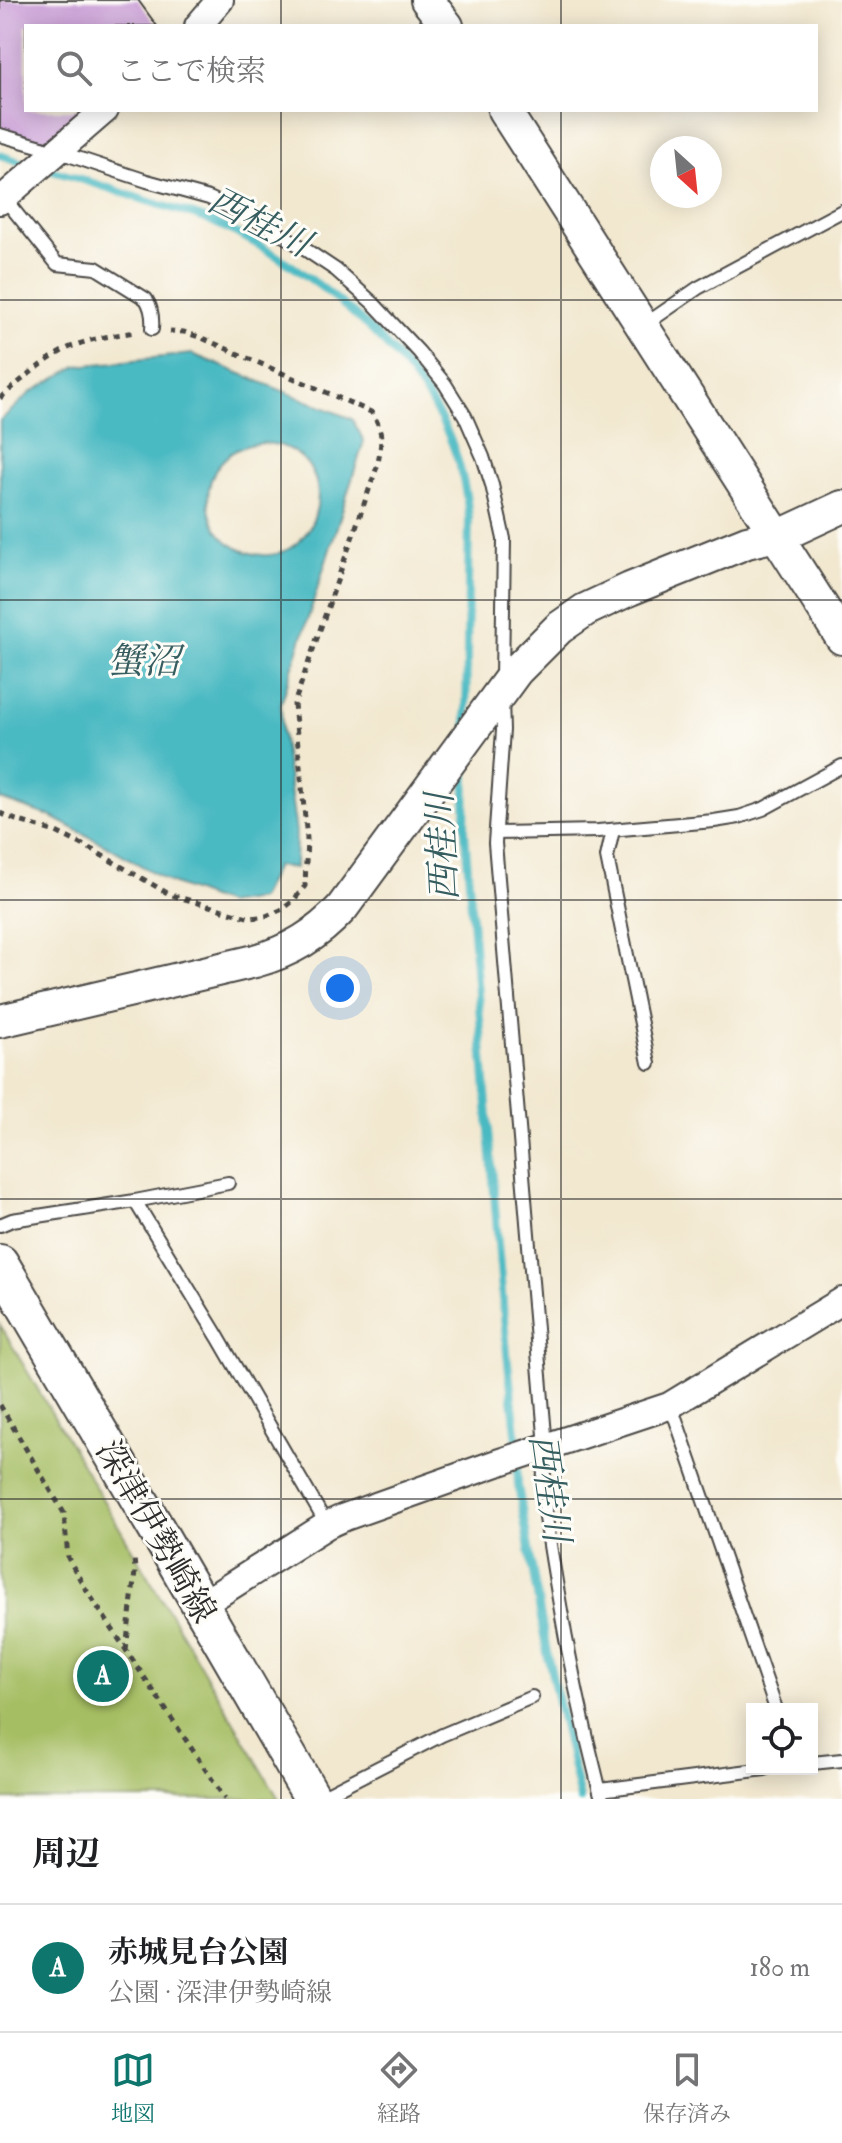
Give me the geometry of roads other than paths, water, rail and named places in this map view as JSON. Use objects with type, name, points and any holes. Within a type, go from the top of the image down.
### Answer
[{"type":"main road","name":"深津伊勢崎線","points":[[0,1263],[315,1799]]},
{"type":"street","points":[[200,24],[220,0]]},
{"type":"street","points":[[427,0],[445,24]]},
{"type":"street","points":[[6,195],[103,112]]},
{"type":"street","points":[[505,112],[842,638]]},
{"type":"street","points":[[0,1021],[255,961],[301,944],[327,925],[342,908],[516,671],[570,619],[630,589],[747,542],[788,532],[842,507]]},
{"type":"street","points":[[201,1605],[327,1525],[497,1463],[669,1406],[842,1301]]},
{"type":"lane","points":[[0,135],[53,154],[209,198],[291,240],[336,270],[374,304],[419,352],[445,384],[465,416],[492,485],[504,539],[498,695],[503,730],[497,859],[544,1490],[569,1657],[601,1795],[746,1772]]},
{"type":"lane","points":[[6,195],[57,264],[96,268],[146,299],[153,316],[152,329]]},
{"type":"lane","points":[[643,326],[698,288],[842,211]]},
{"type":"lane","points":[[496,833],[613,830],[739,817],[763,809],[842,766]]},
{"type":"lane","points":[[613,830],[607,857],[649,1063]]},
{"type":"lane","points":[[0,1225],[27,1217],[228,1183]]},
{"type":"lane","points":[[135,1201],[327,1525]]},
{"type":"lane","points":[[669,1406],[774,1703]]},
{"type":"lane","points":[[315,1799],[442,1735],[532,1697]]},
{"type":"lane","points":[[818,1762],[842,1760]]},
{"type":"water","name":"蟹沼","points":[[192,354],[352,419],[364,441],[281,704],[296,832],[295,868],[276,866],[260,899],[226,904],[171,883],[52,817],[0,799],[0,421],[30,393],[77,366]],"holes":[[[266,443],[282,446],[302,459],[314,476],[318,496],[314,517],[305,535],[290,548],[270,555],[247,552],[227,541],[212,519],[208,494],[211,481],[223,460],[246,446]]]},
{"type":"waterway","name":"西桂川","points":[[0,155],[32,166]]},
{"type":"waterway","name":"西桂川","points":[[45,169],[196,216],[247,239],[281,259],[348,309],[407,369],[448,434],[466,496],[469,517],[466,723]]},
{"type":"waterway","name":"西桂川","points":[[466,756],[465,832],[518,1485],[547,1653],[580,1799]]},
{"type":"place","name":"赤城見台公園","points":[[103,1676]]}]
